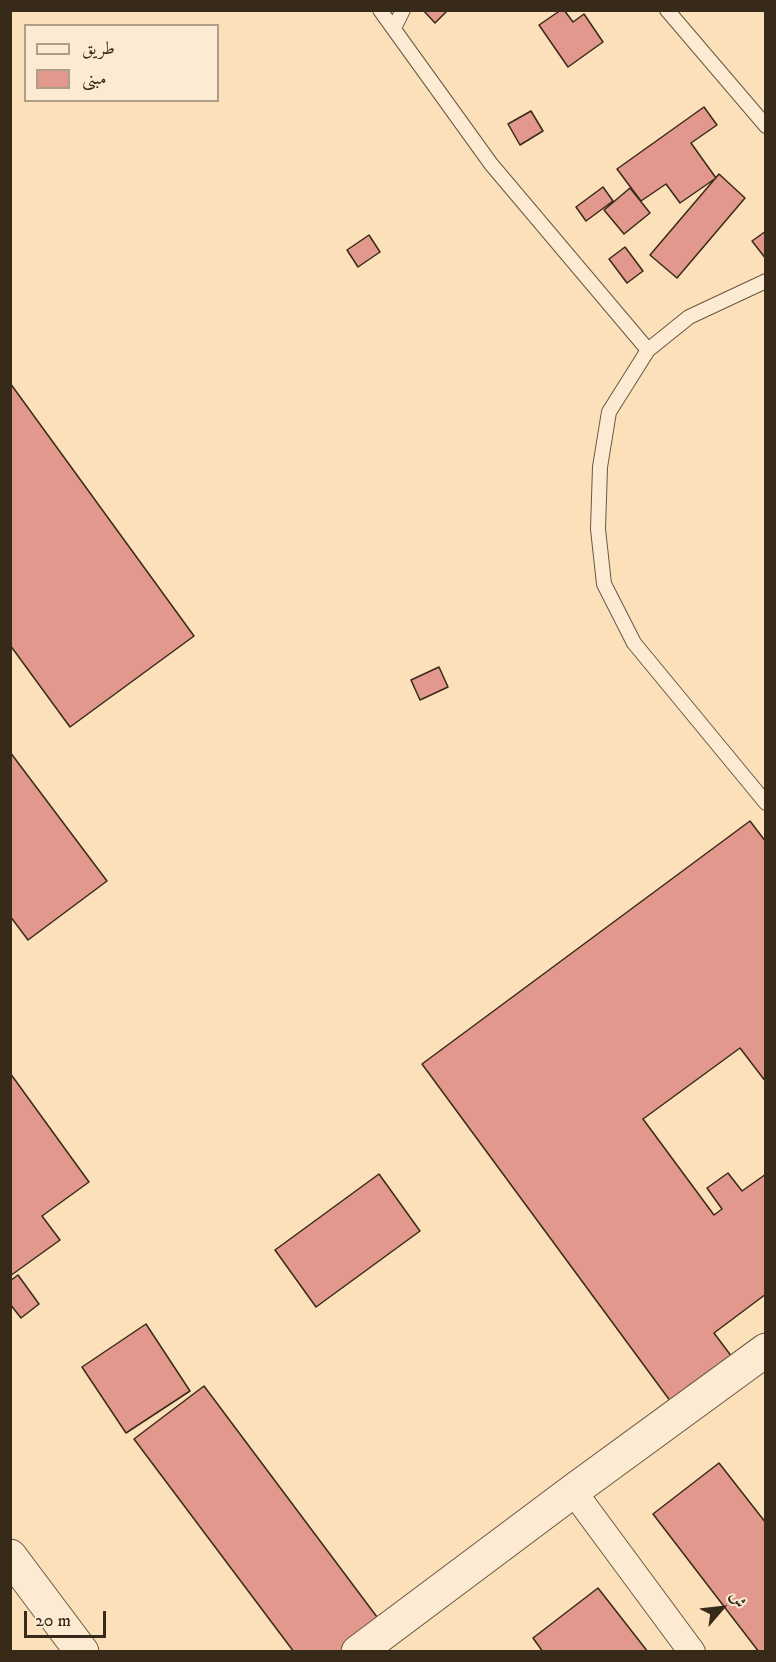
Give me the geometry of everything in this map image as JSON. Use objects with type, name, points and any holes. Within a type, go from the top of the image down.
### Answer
[{"type":"street","points":[[358,1652],[765,1350]]},
{"type":"street","points":[[573,1491],[692,1652]]},
{"type":"street","points":[[10,1556],[82,1652]]},
{"type":"lane","points":[[380,10],[491,164],[648,350]]},
{"type":"lane","points":[[394,28],[403,10]]},
{"type":"lane","points":[[667,10],[765,126]]},
{"type":"lane","points":[[765,281],[689,316],[648,350],[609,412],[600,467],[598,529],[604,584],[634,643],[765,803]]},
{"type":"building","points":[[423,10],[448,10],[435,23]]},
{"type":"building","points":[[564,10],[573,22],[584,14],[603,42],[568,67],[539,25]]},
{"type":"building","points":[[704,107],[717,125],[691,143],[716,178],[680,203],[666,184],[641,201],[617,169]]},
{"type":"building","points":[[531,111],[543,131],[520,145],[508,124]]},
{"type":"building","points":[[719,174],[745,198],[677,278],[650,255]]},
{"type":"building","points":[[603,187],[613,201],[586,221],[576,207]]},
{"type":"building","points":[[630,188],[650,213],[624,234],[604,210]]},
{"type":"building","points":[[766,231],[766,259],[752,241]]},
{"type":"building","points":[[369,235],[380,252],[358,267],[347,250]]},
{"type":"building","points":[[625,247],[643,271],[627,283],[609,259]]},
{"type":"building","points":[[10,383],[194,636],[70,727],[10,645]]},
{"type":"building","points":[[439,667],[448,687],[420,700],[411,680]]},
{"type":"building","points":[[10,752],[107,881],[28,940],[10,916]]},
{"type":"building","points":[[750,821],[766,842],[766,1082],[740,1048],[643,1119],[714,1215],[722,1209],[707,1188],[728,1173],[742,1191],[766,1174],[766,1294],[714,1333],[732,1357],[671,1402],[422,1064]]},
{"type":"building","points":[[10,1073],[89,1182],[42,1216],[60,1240],[10,1276]]},
{"type":"building","points":[[379,1174],[420,1231],[316,1307],[275,1250]]},
{"type":"building","points":[[18,1275],[39,1304],[21,1318],[10,1304],[10,1281]]},
{"type":"building","points":[[146,1324],[190,1391],[126,1433],[82,1367]]},
{"type":"building","points":[[204,1386],[380,1621],[340,1652],[294,1652],[134,1439]]},
{"type":"building","points":[[719,1463],[766,1523],[766,1652],[759,1652],[653,1514]]},
{"type":"building","points":[[598,1588],[648,1652],[543,1652],[533,1638]]}]
